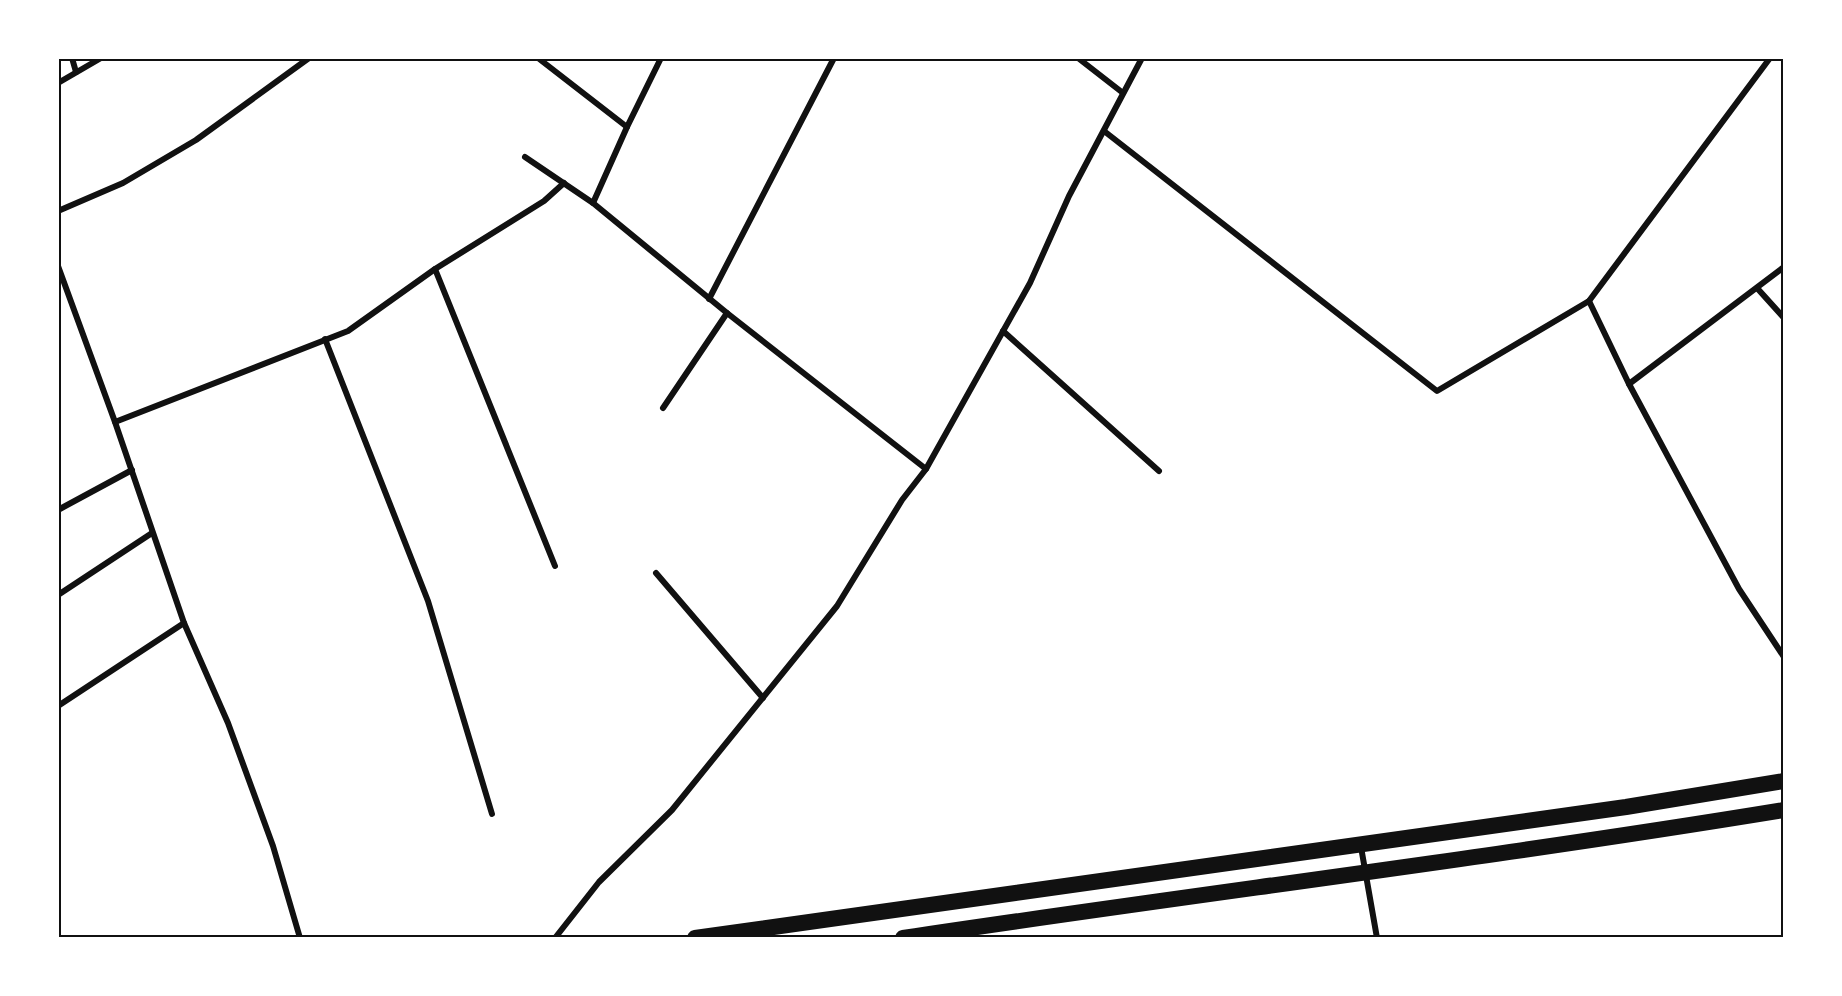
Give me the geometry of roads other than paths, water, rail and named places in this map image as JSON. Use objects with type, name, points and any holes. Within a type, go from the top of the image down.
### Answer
[{"type":"highway","points":[[695,938],[1626,807],[1784,781]]},
{"type":"highway","points":[[903,938],[1101,908],[1630,835],[1784,810]]},
{"type":"street","points":[[72,58],[76,72]]},
{"type":"street","points":[[58,83],[101,58]]},
{"type":"street","points":[[58,211],[123,183],[196,141],[309,58]]},
{"type":"street","points":[[537,58],[627,127]]},
{"type":"street","points":[[593,203],[661,58]]},
{"type":"street","points":[[709,299],[834,58]]},
{"type":"street","points":[[1078,58],[1123,93]]},
{"type":"street","points":[[555,938],[599,882],[672,810],[837,606],[903,500],[926,469],[1030,283],[1069,196],[1142,58]]},
{"type":"street","points":[[1758,58],[1765,65]]},
{"type":"street","points":[[1104,131],[1437,391],[1589,301],[1770,58]]},
{"type":"street","points":[[525,157],[593,203],[709,299],[926,469]]},
{"type":"street","points":[[115,422],[348,331],[435,269],[544,201],[564,183]]},
{"type":"street","points":[[58,266],[132,470],[184,623],[228,723],[273,846],[300,938]]},
{"type":"street","points":[[1629,384],[1784,267]]},
{"type":"street","points":[[435,269],[555,566]]},
{"type":"street","points":[[1757,288],[1784,318]]},
{"type":"street","points":[[1589,301],[1629,384],[1739,590],[1784,657]]},
{"type":"street","points":[[663,408],[727,313]]},
{"type":"street","points":[[1003,331],[1159,471]]},
{"type":"street","points":[[325,339],[428,601],[492,814]]},
{"type":"street","points":[[58,510],[132,470]]},
{"type":"street","points":[[58,595],[152,533]]},
{"type":"street","points":[[656,573],[763,698]]},
{"type":"street","points":[[58,706],[184,623]]},
{"type":"street","points":[[1360,844],[1377,938]]}]
